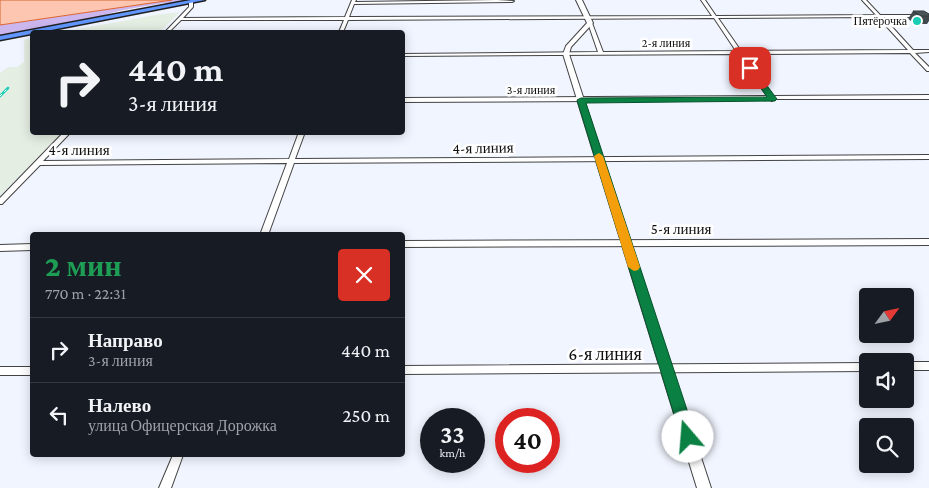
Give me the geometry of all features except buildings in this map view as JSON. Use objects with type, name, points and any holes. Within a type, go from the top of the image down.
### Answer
[{"type":"main road","points":[[42,30],[202,0]]},
{"type":"main road","points":[[0,38],[30,32]]},
{"type":"street","points":[[579,0],[601,54]]},
{"type":"street","points":[[703,0],[772,99]]},
{"type":"street","points":[[864,0],[929,70]]},
{"type":"street","points":[[342,30],[353,1],[512,1]]},
{"type":"street","points":[[169,30],[191,7],[191,2]]},
{"type":"street","points":[[179,19],[589,21],[716,17],[929,16]]},
{"type":"street","points":[[589,21],[568,47],[566,54],[704,488]]},
{"type":"street","name":"2-я линия","points":[[405,55],[929,51]]},
{"type":"street","name":"3-я линия","points":[[405,100],[929,97]]},
{"type":"street","points":[[0,202],[65,135]]},
{"type":"street","points":[[265,232],[301,135]]},
{"type":"street","name":"4-я линия","points":[[38,163],[929,157]]},
{"type":"street","name":"5-я линия","points":[[405,244],[929,242]]},
{"type":"street","points":[[0,248],[30,247]]},
{"type":"street","points":[[914,366],[929,366]]},
{"type":"street","name":"6-я линия","points":[[405,370],[667,370],[859,367]]},
{"type":"street","points":[[0,371],[30,371]]},
{"type":"street","points":[[165,488],[177,457]]},
{"type":"shaded area","points":[[0,0],[172,0],[0,25]]},
{"type":"shaded area","points":[[172,0],[197,0],[166,6],[165,3],[128,9],[91,20],[0,36],[0,25]]},
{"type":"shaded area","points":[[180,12],[162,30],[73,30]]},
{"type":"shaded area","points":[[30,38],[30,135],[60,135],[0,196],[0,73],[8,67],[17,67],[24,62],[24,40]]},
{"type":"railway","points":[[0,96],[8,88]]},
{"type":"slow traffic","points":[[599,156],[634,267]]},
{"type":"place","name":"Пятёрочка","points":[[917,21]]},
{"type":"route","points":[[688,437],[581,100],[772,99],[750,68]]}]
